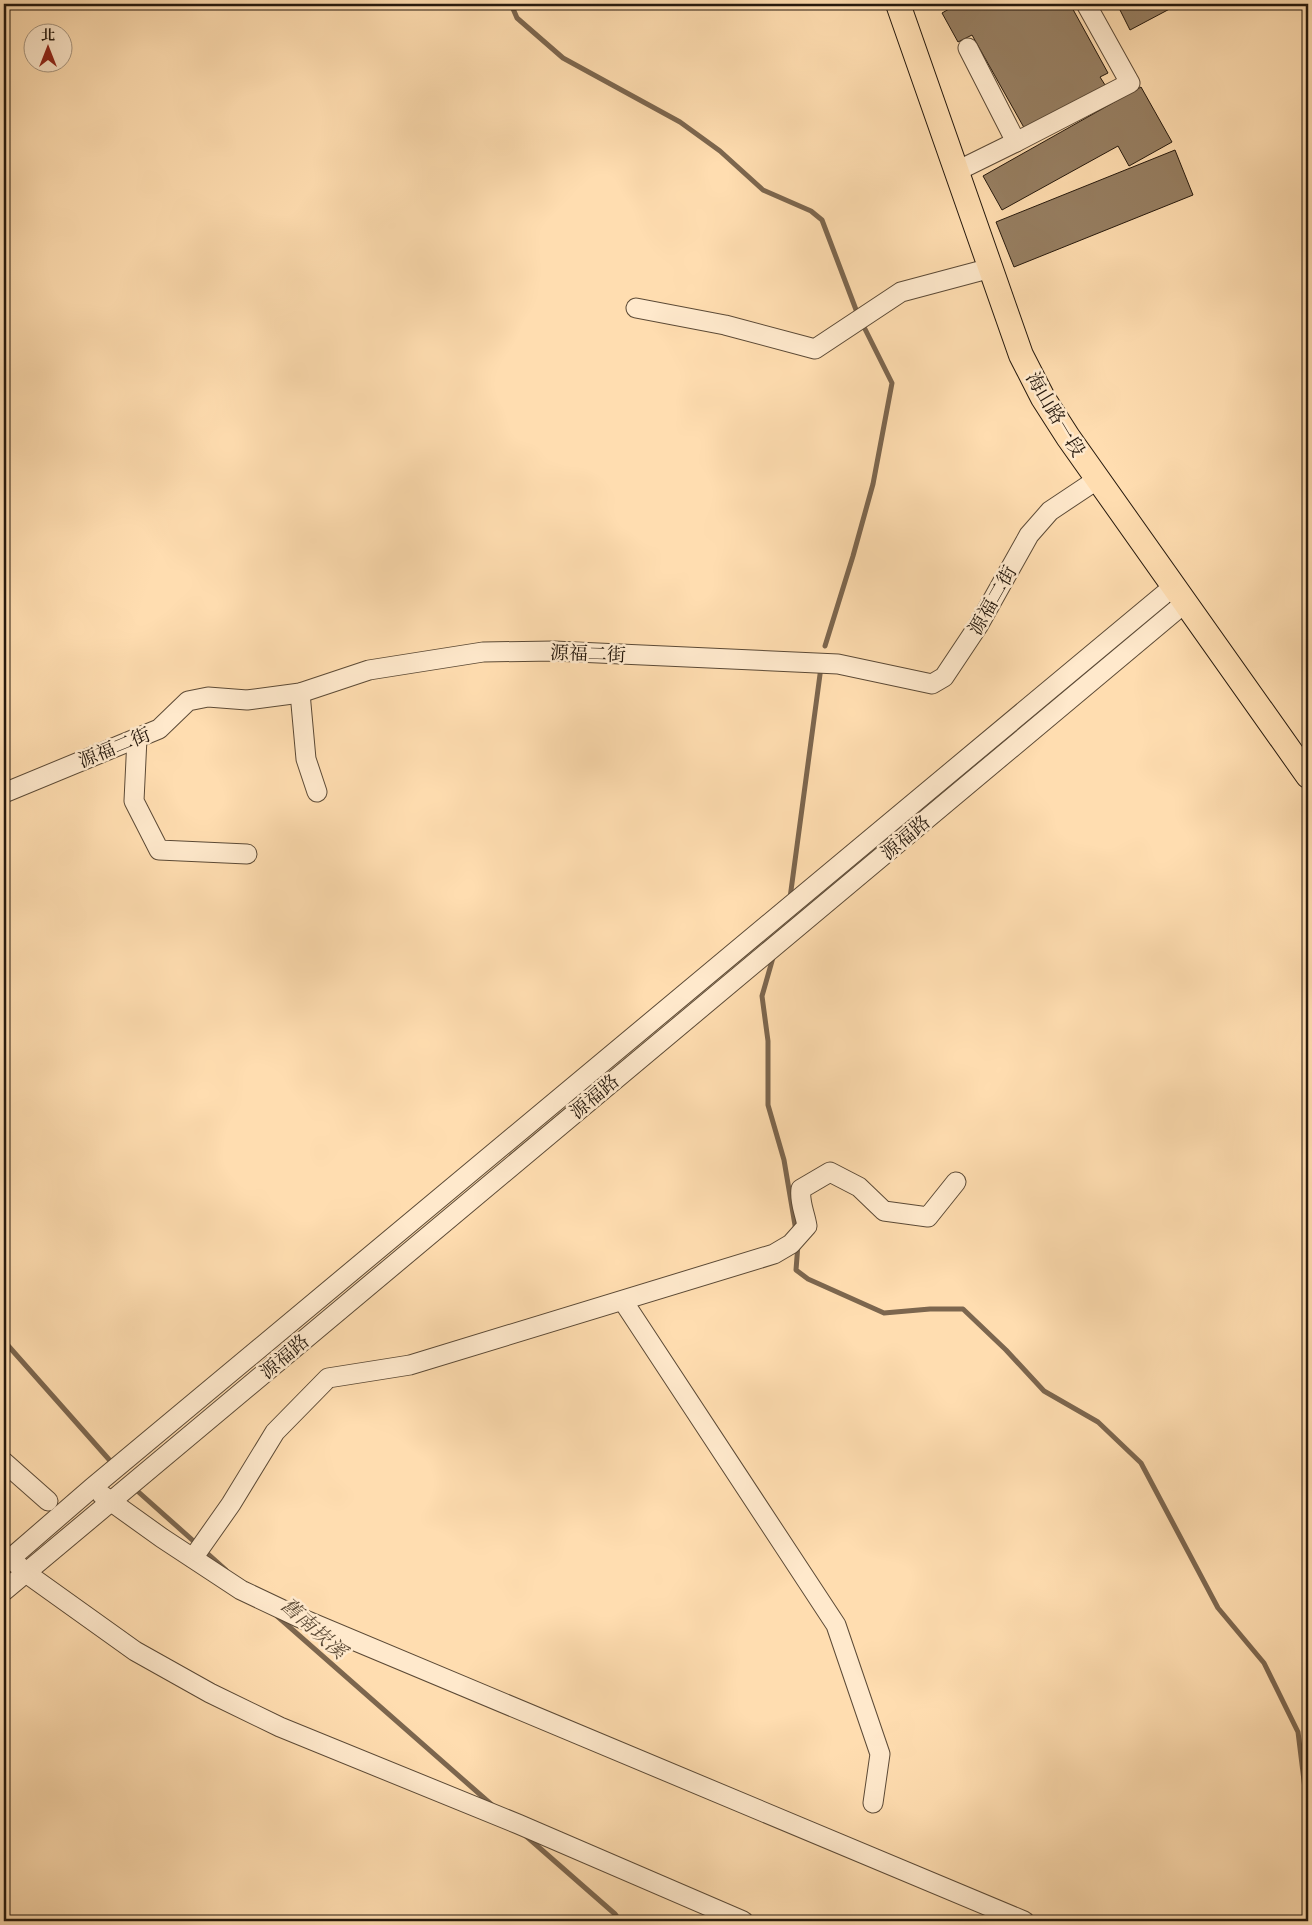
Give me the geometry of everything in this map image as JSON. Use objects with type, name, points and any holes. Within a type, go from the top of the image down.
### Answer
[{"type":"main road","name":"海山路一段","points":[[898,4],[1022,355],[1043,398],[1308,776]]},
{"type":"street","points":[[957,171],[1130,83],[1086,4]]},
{"type":"street","points":[[968,48],[1016,142]]},
{"type":"street","points":[[636,308],[725,325],[815,349],[901,292],[991,268]]},
{"type":"street","name":"源福二街","points":[[4,793],[159,729],[188,701],[208,697],[247,700],[300,692],[368,670],[483,652],[545,651],[838,664],[932,684],[944,677],[978,626],[1029,535],[1050,511],[1098,479]]},
{"type":"street","name":"源福路","points":[[7,1561],[92,1487],[1180,594]]},
{"type":"street","name":"源福路","points":[[4,1591],[1180,594]]},
{"type":"street","points":[[300,692],[306,759],[317,792]]},
{"type":"street","points":[[137,738],[134,801],[159,850],[247,854]]},
{"type":"street","points":[[194,1557],[231,1504],[276,1432],[328,1378],[410,1365],[774,1254],[790,1244],[807,1226],[799,1199],[801,1189],[830,1172],[859,1187],[884,1211],[928,1217],[956,1182]]},
{"type":"street","points":[[623,1300],[836,1625],[880,1754],[872,1803]]},
{"type":"street","points":[[4,1462],[48,1502]]},
{"type":"street","points":[[92,1487],[110,1502],[241,1590],[315,1625],[1024,1921]]},
{"type":"street","points":[[7,1561],[135,1651],[228,1702],[280,1727],[518,1824],[743,1921]]},
{"type":"building","points":[[958,4],[1070,4],[1108,73],[1100,77],[1107,88],[1027,133],[972,35],[958,42],[942,13]]},
{"type":"building","points":[[1117,4],[1179,4],[1130,30]]},
{"type":"building","points":[[1141,87],[1172,142],[1129,166],[1118,146],[1002,210],[983,176]]},
{"type":"building","points":[[1175,150],[1193,195],[1014,267],[996,222]]},
{"type":"waterway","points":[[511,4],[517,18],[563,58],[680,122],[720,151],[763,190],[811,211],[822,220],[858,315]]},
{"type":"waterway","points":[[825,646],[873,484],[892,383],[862,323]]},
{"type":"waterway","points":[[790,898],[821,667]]},
{"type":"waterway","points":[[774,954],[762,996],[768,1041],[768,1105],[784,1160],[796,1231]]},
{"type":"waterway","points":[[798,1244],[796,1270],[808,1279],[884,1313],[930,1309],[963,1309],[1006,1350],[1044,1391],[1098,1422],[1141,1463],[1218,1608],[1264,1663],[1298,1732],[1308,1813]]},
{"type":"waterway","name":"舊南崁溪","points":[[4,1341],[113,1464]]},
{"type":"waterway","name":"舊南崁溪","points":[[134,1488],[226,1570]]},
{"type":"waterway","name":"舊南崁溪","points":[[277,1616],[492,1805]]},
{"type":"waterway","name":"舊南崁溪","points":[[526,1836],[615,1914],[620,1921]]},
{"type":"waterway","points":[[1308,1838],[1308,1862]]}]
